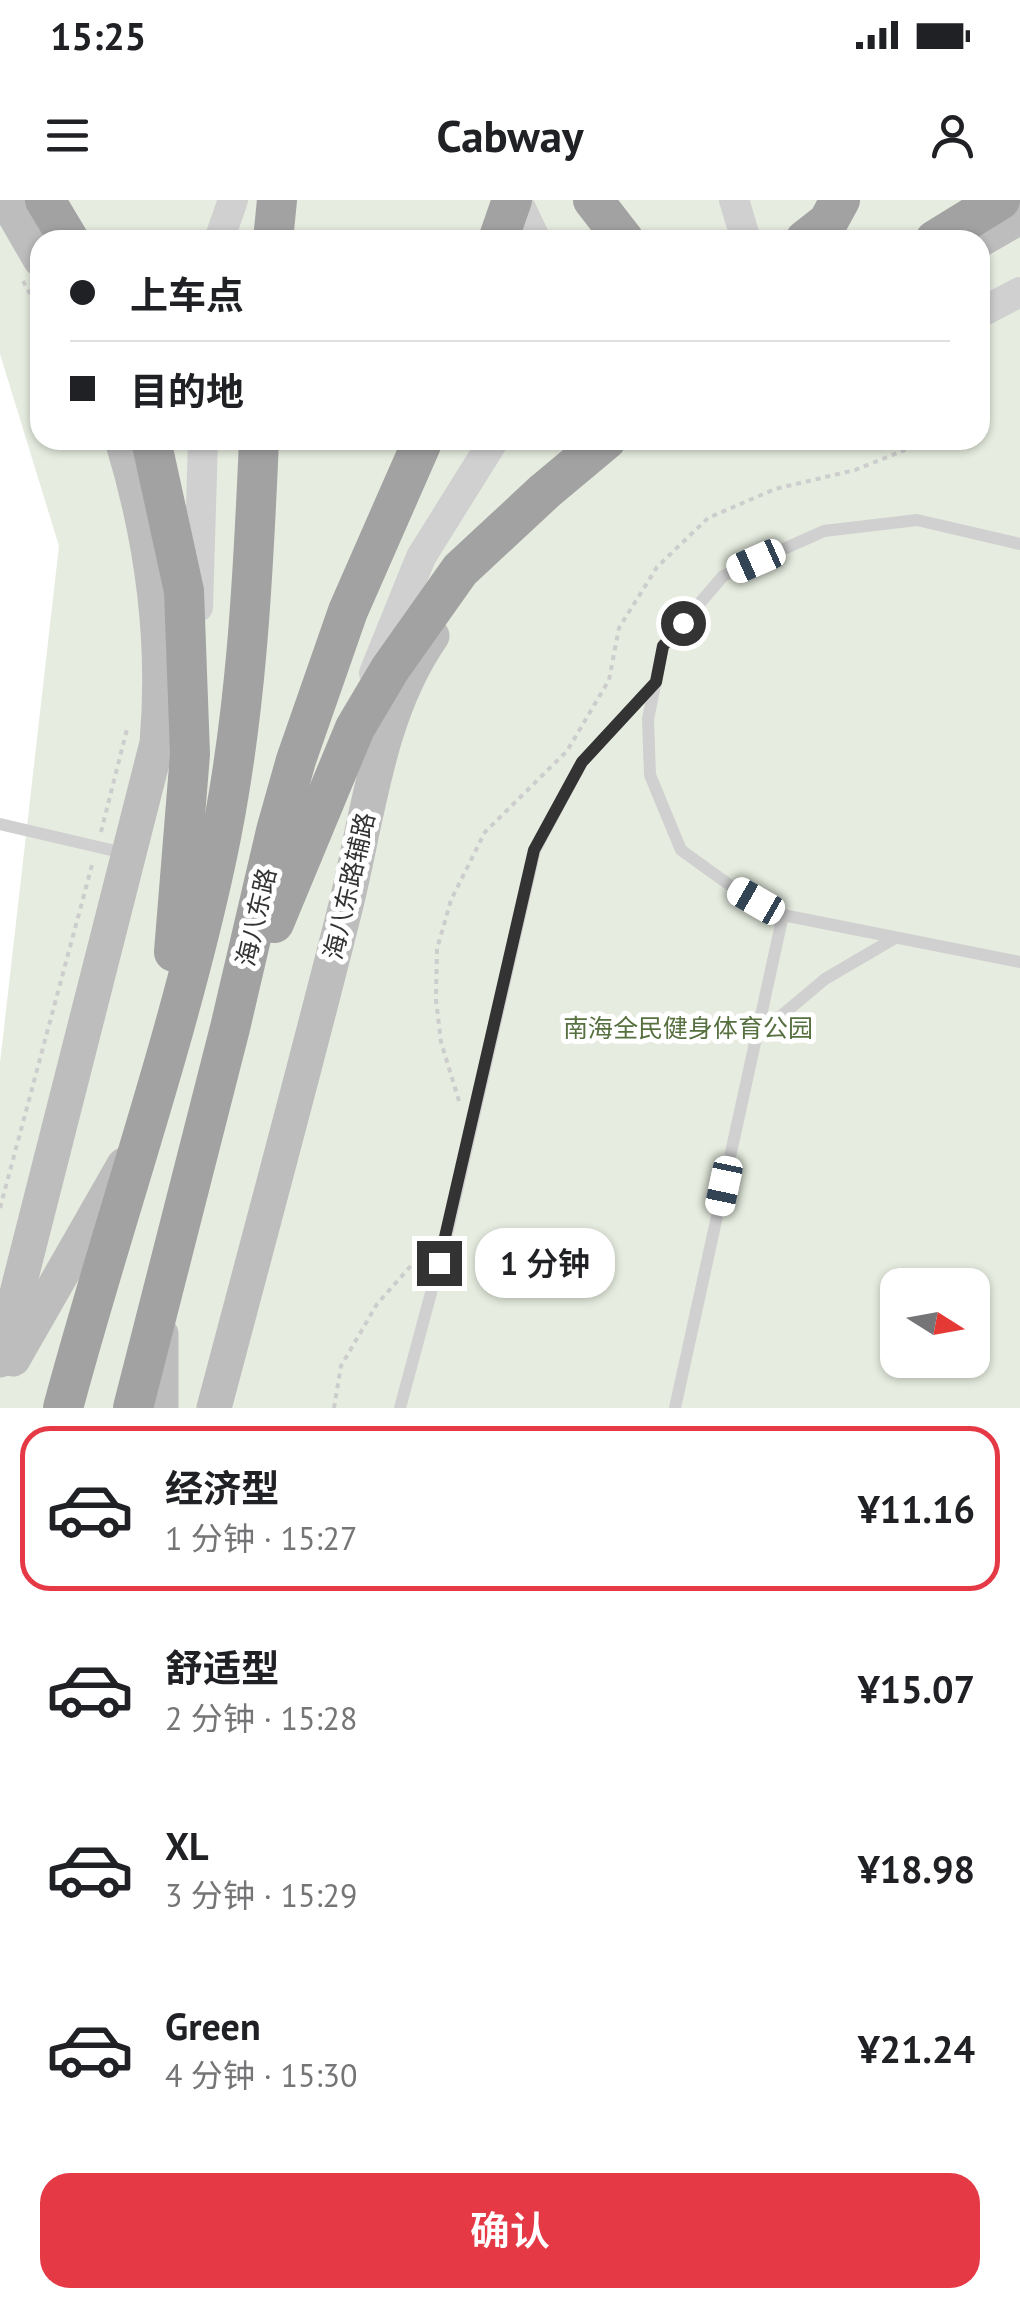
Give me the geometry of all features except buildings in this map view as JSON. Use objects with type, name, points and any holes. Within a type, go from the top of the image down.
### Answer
[{"type":"highway","points":[[274,230],[278,200]]},
{"type":"highway","points":[[502,230],[514,200]]},
{"type":"highway","points":[[593,200],[616,230]]},
{"type":"highway","points":[[818,230],[828,222],[840,200]]},
{"type":"highway","points":[[951,230],[1000,200]]},
{"type":"highway","points":[[17,210],[40,230]]},
{"type":"highway","points":[[154,450],[184,591],[190,754],[165,1058]]},
{"type":"highway","name":"海八东路","points":[[63,1408],[165,1058],[216,860],[232,772],[251,602],[258,450]]},
{"type":"highway","name":"海八东路","points":[[133,1408],[276,832],[321,682],[420,450]]},
{"type":"highway","points":[[230,1028],[355,728],[390,669],[460,570],[594,450]]},
{"type":"main road","points":[[990,234],[1020,217]]},
{"type":"main road","points":[[0,1360],[157,743],[162,690],[154,582],[125,450]]},
{"type":"main road","name":"海八东路辅路","points":[[214,1408],[346,905],[383,747],[407,680],[428,641],[486,566],[575,477],[609,450]]},
{"type":"main road","points":[[0,1382],[144,1130]]},
{"type":"main road","points":[[160,1408],[161,1304]]},
{"type":"street","points":[[222,230],[232,200]]},
{"type":"street","points":[[514,200],[530,230]]},
{"type":"street","points":[[734,200],[743,230]]},
{"type":"street","points":[[990,308],[1020,292]]},
{"type":"street","points":[[190,754],[203,450]]},
{"type":"street","points":[[355,728],[421,556],[488,450]]},
{"type":"lane","points":[[1020,544],[916,520],[824,531],[723,576],[663,646],[648,719],[650,775],[681,850],[730,886],[783,915],[1020,962]]},
{"type":"lane","points":[[400,1408],[449,1226],[534,850],[582,762],[656,682]]},
{"type":"lane","points":[[0,824],[130,854]]},
{"type":"lane","points":[[675,1408],[783,915]]},
{"type":"lane","points":[[756,1037],[825,979],[895,938]]},
{"type":"green space","name":"南海全民健身体育公园","points":[[0,200],[1020,200],[1020,1408],[0,1408],[0,1063],[59,546],[0,354]]},
{"type":"route","points":[[439,1263],[534,850],[582,762],[656,682],[663,646],[683,623]]}]
